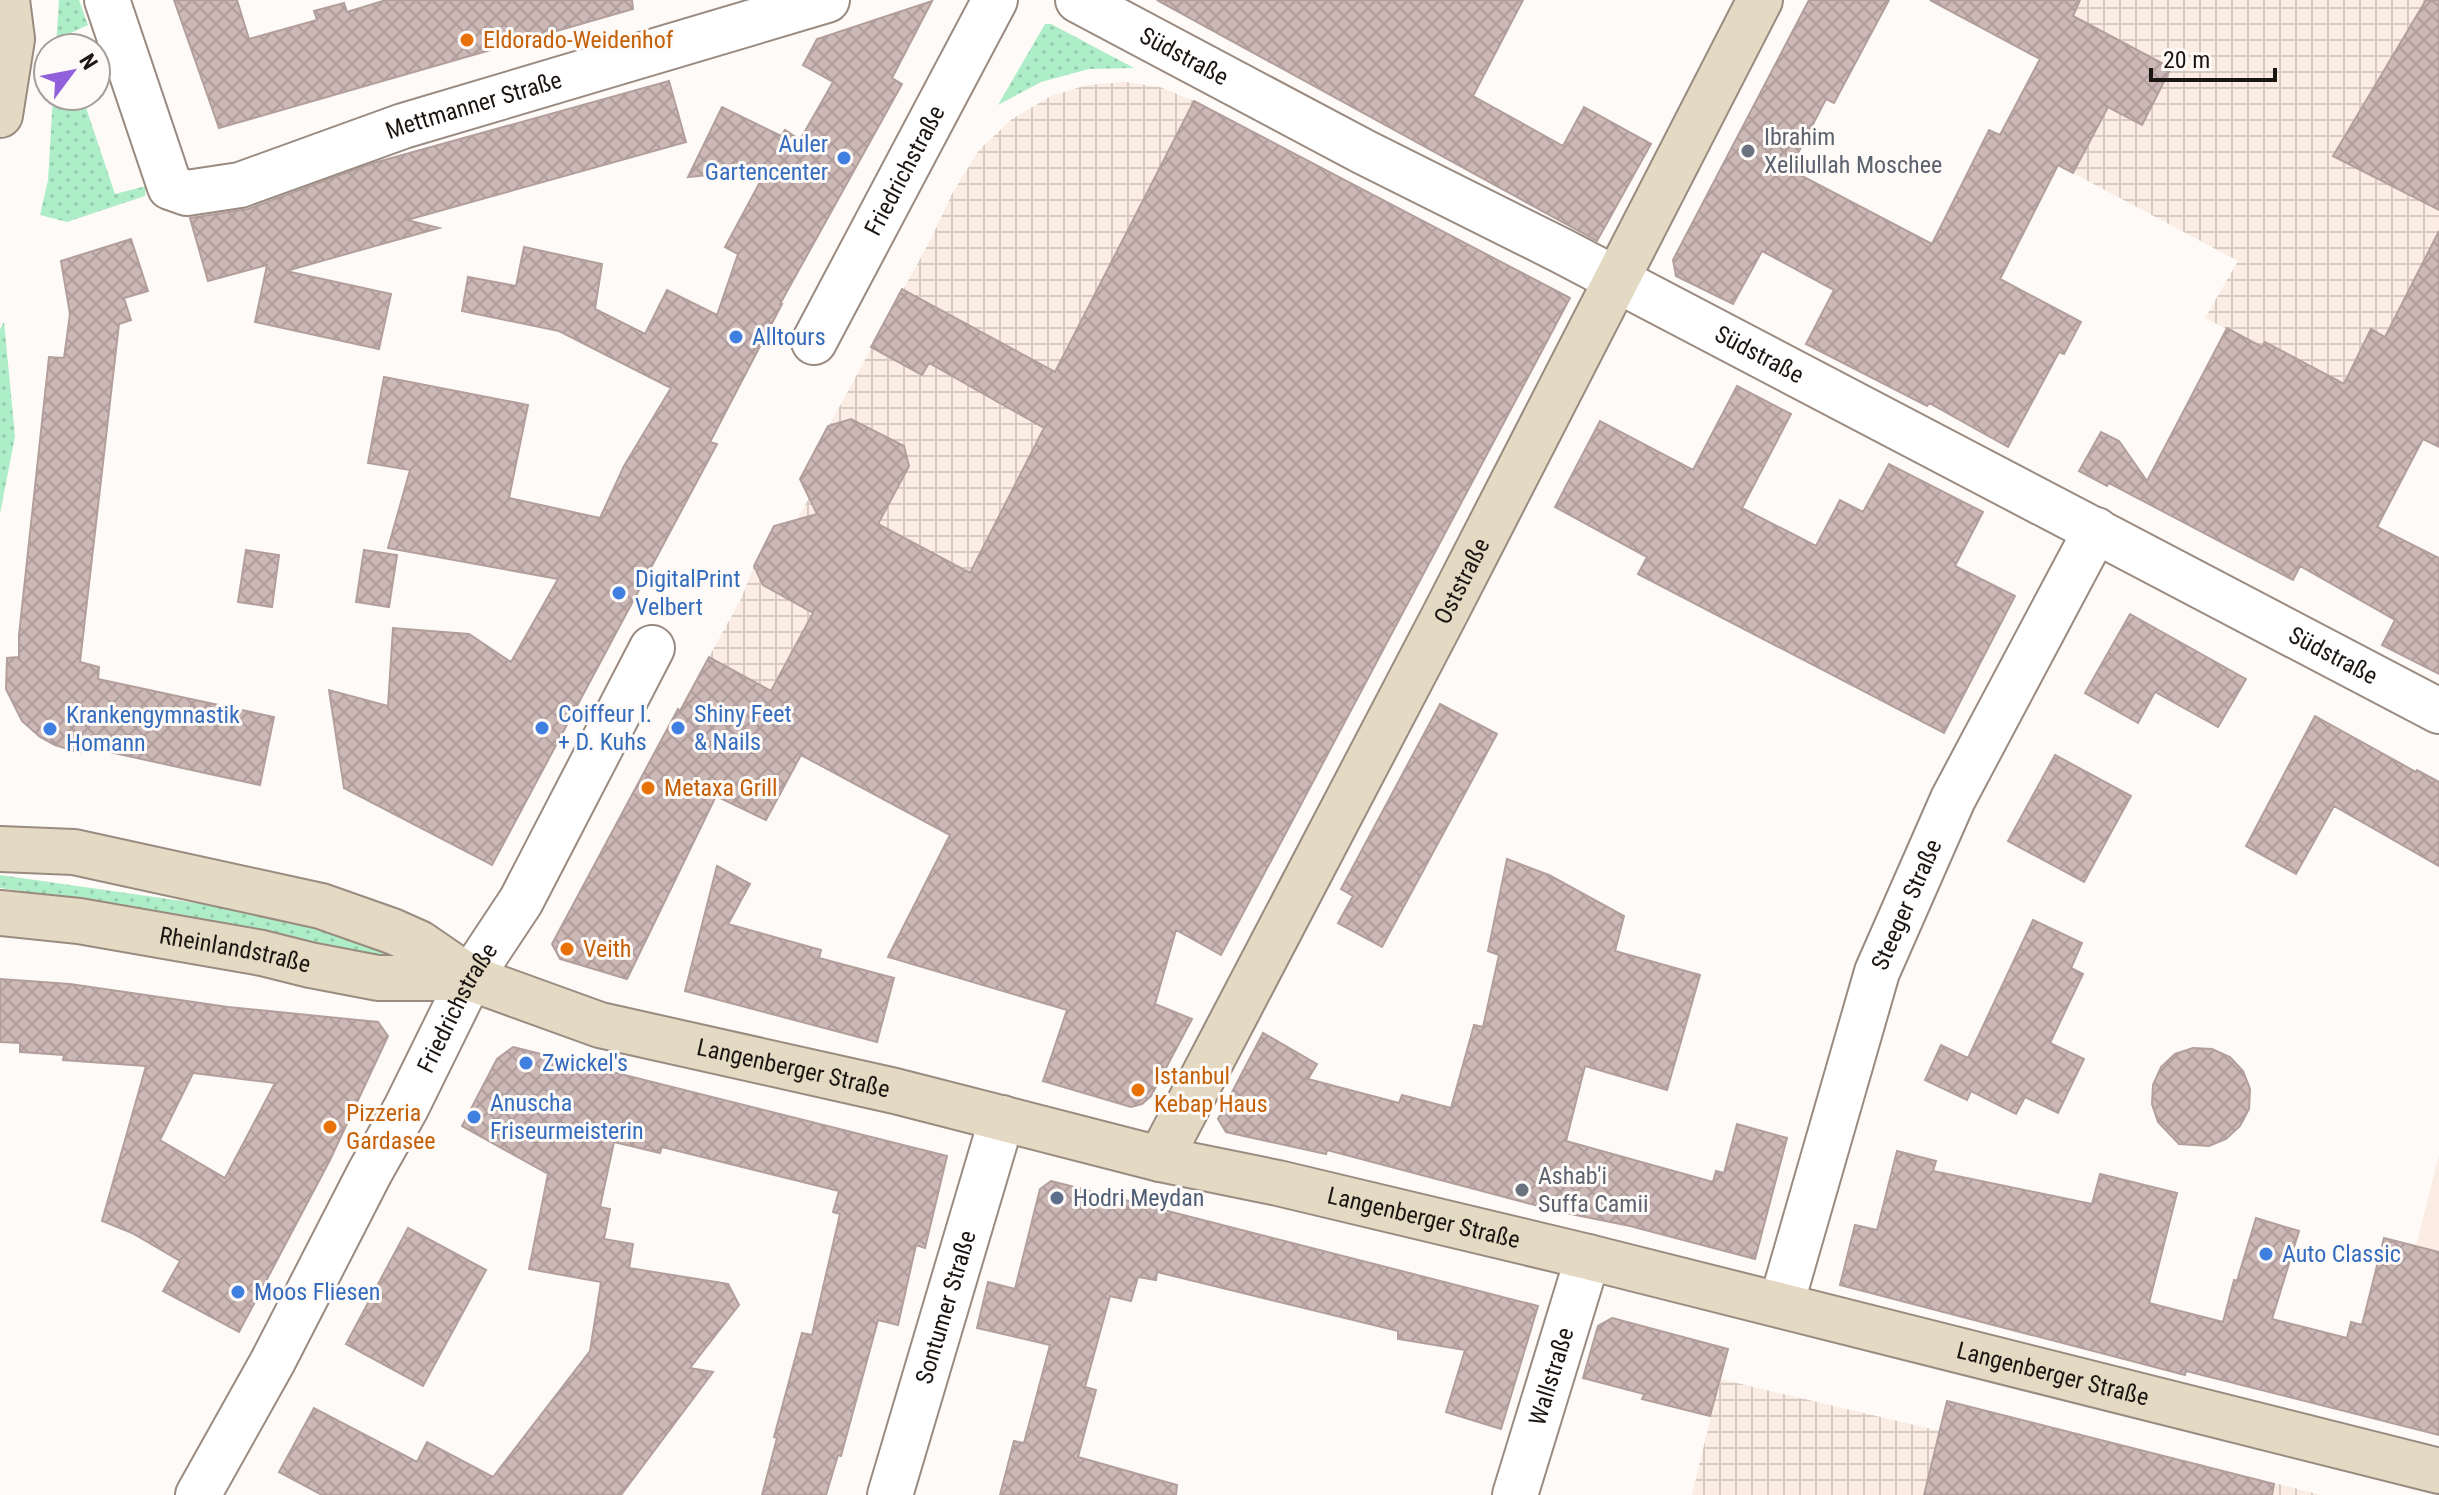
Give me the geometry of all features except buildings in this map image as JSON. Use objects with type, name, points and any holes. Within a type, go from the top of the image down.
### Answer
[{"type":"main road","points":[[0,115],[12,39],[7,0]]},
{"type":"main road","name":"Oststraße","points":[[1160,1159],[1760,0]]},
{"type":"main road","name":"Langenberger Straße","points":[[0,849],[74,852],[321,906],[419,943],[470,978],[600,1025],[895,1091],[1160,1159],[1278,1183],[1588,1257],[2439,1471]]},
{"type":"main road","name":"Rheinlandstraße","points":[[0,913],[79,921],[262,953],[378,978],[470,978]]},
{"type":"street","name":"Mettmanner Straße","points":[[107,0],[170,187],[187,193],[240,185],[403,126],[827,0]]},
{"type":"street","name":"Friedrichstraße","points":[[814,342],[995,0]]},
{"type":"street","name":"Südstraße","points":[[1078,0],[2439,711]]},
{"type":"street","name":"Steeger Straße","points":[[1781,1305],[1877,972],[1953,799],[2096,530]]},
{"type":"street","name":"Friedrichstraße","points":[[198,1495],[273,1361],[415,1091],[470,978],[521,901],[652,648]]},
{"type":"street","name":"Sontumer Straße","points":[[890,1495],[1002,1118]]},
{"type":"street","name":"Wallstraße","points":[[1515,1495],[1588,1257]]},
{"type":"shaded area","points":[[1930,0],[2439,0],[2439,447],[2423,440],[2400,483],[2356,460],[2293,580],[2138,499],[2227,329],[2205,318],[2238,261],[2058,165],[2040,59]]},
{"type":"shaded area","points":[[1126,82],[1160,87],[1194,101],[1570,298],[1221,955],[1131,905],[888,957],[950,834],[688,695],[741,599],[754,566],[797,520],[809,498],[800,479],[932,237],[952,194],[979,150],[1012,119],[1051,96],[1087,85]]},
{"type":"shaded area","points":[[2439,1155],[2439,1314],[2416,1246]]},
{"type":"shaded area","points":[[1720,1379],[1940,1431],[1947,1401],[2139,1450],[2134,1469],[2178,1480],[2184,1460],[2321,1495],[1692,1495]]},
{"type":"green space","points":[[59,0],[79,0],[88,25],[73,32],[57,32]]},
{"type":"green space","points":[[1045,24],[1051,24],[1134,68],[1089,69],[1041,82],[998,105]]},
{"type":"green space","points":[[52,112],[87,112],[115,194],[146,186],[145,196],[67,222],[40,215],[48,180]]},
{"type":"green space","points":[[4,322],[15,436],[0,514],[0,329]]},
{"type":"green space","points":[[0,875],[245,910],[316,926],[394,951],[390,958],[127,906],[0,888]]},
{"type":"place","name":"Eldorado-Weidenhof","points":[[467,40]]},
{"type":"place","name":"Ibrahim Xelilullah Moschee","points":[[1748,151]]},
{"type":"place","name":"Auler Gartencenter","points":[[844,158]]},
{"type":"place","name":"Alltours","points":[[736,337]]},
{"type":"place","name":"DigitalPrint Velbert","points":[[619,593]]},
{"type":"place","name":"Coiffeur I. + D. Kuhs","points":[[542,728]]},
{"type":"place","name":"Shiny Feet & Nails","points":[[678,728]]},
{"type":"place","name":"Krankengymnastik Homann","points":[[50,729]]},
{"type":"place","name":"Metaxa Grill","points":[[648,788]]},
{"type":"place","name":"Veith","points":[[567,949]]},
{"type":"place","name":"Zwickel's","points":[[526,1063]]},
{"type":"place","name":"Istanbul Kebap Haus","points":[[1138,1090]]},
{"type":"place","name":"Anuscha Friseurmeisterin","points":[[474,1117]]},
{"type":"place","name":"Pizzeria Gardasee","points":[[330,1127]]},
{"type":"place","name":"Ashab'i Suffa Camii","points":[[1522,1190]]},
{"type":"place","name":"Hodri Meydan","points":[[1057,1198]]},
{"type":"place","name":"Auto Classic","points":[[2266,1254]]},
{"type":"place","name":"Moos Fliesen","points":[[238,1292]]}]
